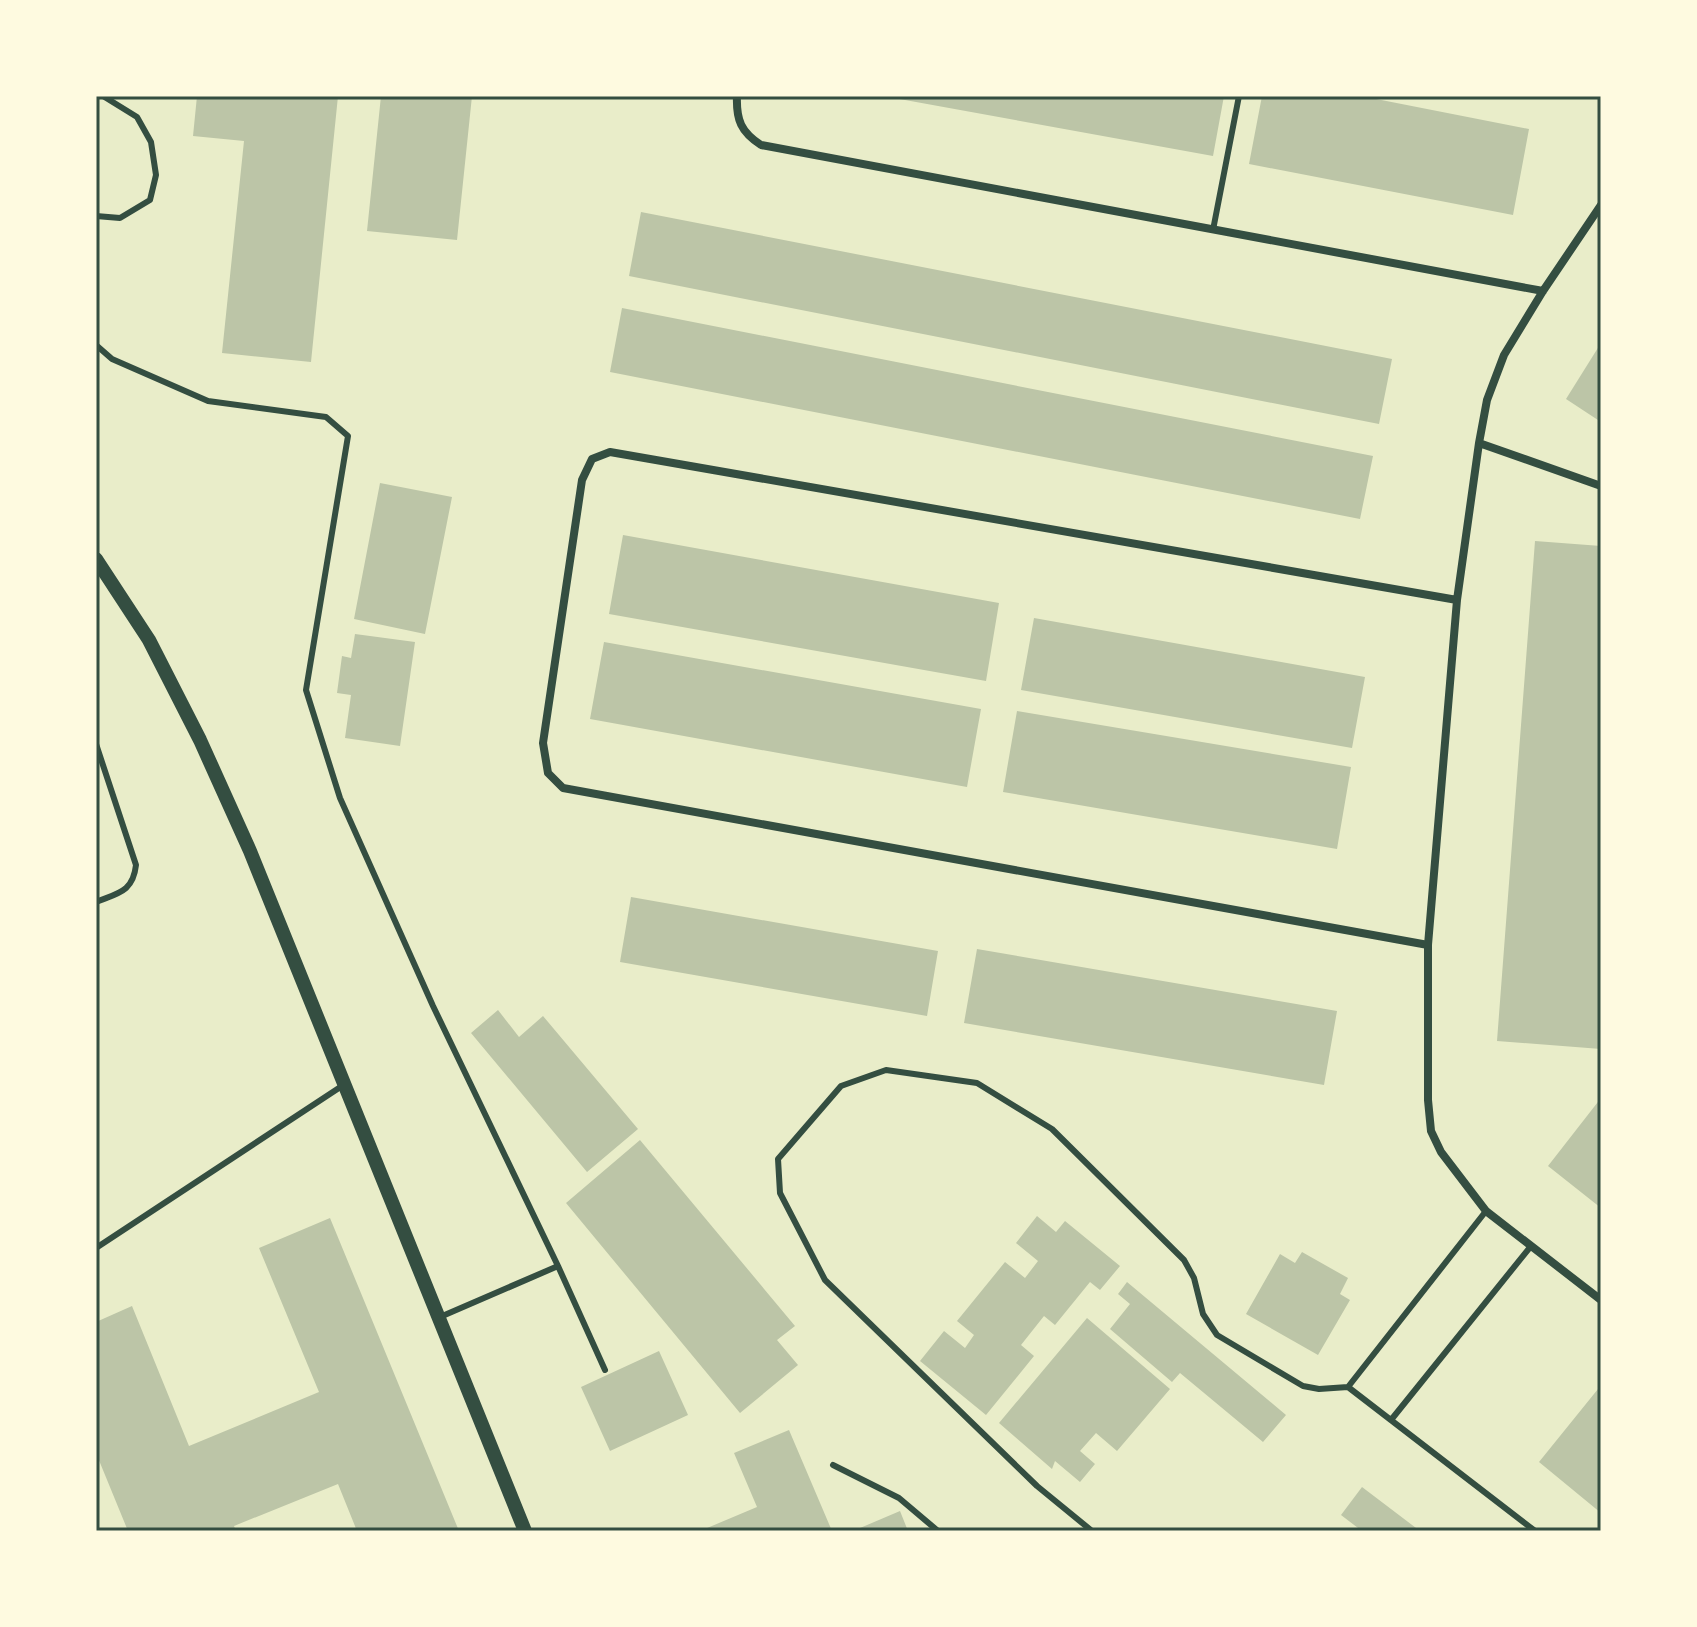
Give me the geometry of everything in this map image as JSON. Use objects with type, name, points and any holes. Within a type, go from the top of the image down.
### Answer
[{"type":"street","points":[[737,96],[740,122],[748,136],[761,145],[1543,291]]},
{"type":"street","points":[[1601,205],[1504,355],[1487,400],[1457,600],[1428,945],[1428,1100],[1431,1131],[1441,1152],[1486,1211],[1601,1300]]},
{"type":"street","points":[[1479,443],[1601,486]]},
{"type":"street","points":[[1428,945],[563,788],[548,773],[543,743],[582,480],[592,459],[610,452],[1457,600]]},
{"type":"street","points":[[96,559],[149,640],[200,740],[250,851],[525,1531]]},
{"type":"lane","points":[[96,216],[120,218],[150,200],[156,175],[151,142],[137,117],[103,96]]},
{"type":"lane","points":[[1213,230],[1239,96]]},
{"type":"lane","points":[[96,345],[112,359],[208,401],[326,417],[348,436],[306,690],[340,798],[433,1006],[605,1370]]},
{"type":"lane","points":[[96,744],[136,865],[134,878],[126,889],[96,902]]},
{"type":"lane","points":[[1092,1531],[1037,1486],[825,1280],[780,1193],[778,1159],[841,1086],[886,1070],[977,1083],[1052,1129],[1184,1260],[1194,1278],[1203,1314],[1217,1335],[1303,1386],[1319,1389],[1348,1387],[1535,1531]]},
{"type":"lane","points":[[96,1248],[345,1084]]},
{"type":"lane","points":[[1348,1387],[1486,1211]]},
{"type":"lane","points":[[1391,1420],[1531,1246]]},
{"type":"lane","points":[[438,1318],[558,1266]]},
{"type":"lane","points":[[833,1465],[899,1498],[938,1531]]},
{"type":"building","points":[[197,96],[338,96],[311,362],[222,353],[244,141],[193,136]]},
{"type":"building","points":[[381,96],[472,96],[457,240],[367,231]]},
{"type":"building","points":[[894,96],[1224,96],[1213,156]]},
{"type":"building","points":[[1262,96],[1361,96],[1529,129],[1513,215],[1249,164]]},
{"type":"building","points":[[641,212],[1392,359],[1379,424],[629,276]]},
{"type":"building","points":[[622,308],[1373,456],[1360,519],[610,372]]},
{"type":"building","points":[[1601,343],[1601,422],[1566,399]]},
{"type":"building","points":[[380,483],[452,497],[425,634],[354,619]]},
{"type":"building","points":[[623,535],[999,603],[986,681],[609,614]]},
{"type":"building","points":[[1535,541],[1601,546],[1601,1049],[1497,1041]]},
{"type":"building","points":[[1034,618],[1365,677],[1352,748],[1021,690]]},
{"type":"building","points":[[355,634],[415,642],[400,746],[345,738],[351,695],[337,693],[342,656],[351,658]]},
{"type":"building","points":[[604,642],[981,709],[967,787],[590,719]]},
{"type":"building","points":[[1017,711],[1351,767],[1337,849],[1003,792]]},
{"type":"building","points":[[631,897],[938,951],[927,1016],[620,962]]},
{"type":"building","points":[[977,949],[1337,1011],[1324,1085],[964,1023]]},
{"type":"building","points":[[498,1010],[519,1037],[543,1016],[638,1129],[587,1172],[471,1033]]},
{"type":"building","points":[[1601,1098],[1601,1208],[1548,1166]]},
{"type":"building","points":[[640,1140],[795,1326],[777,1340],[798,1365],[740,1413],[566,1203]]},
{"type":"building","points":[[1037,1216],[1056,1232],[1065,1221],[1120,1266],[1100,1290],[1090,1282],[1055,1325],[1044,1316],[1021,1345],[1034,1356],[986,1415],[920,1361],[944,1331],[965,1348],[974,1335],[957,1321],[1005,1262],[1025,1278],[1038,1261],[1016,1243]]},
{"type":"building","points":[[330,1218],[459,1531],[357,1531],[338,1484],[234,1526],[236,1531],[128,1531],[96,1453],[96,1322],[132,1306],[189,1446],[319,1392],[259,1248]]},
{"type":"building","points":[[1302,1252],[1348,1278],[1340,1294],[1350,1300],[1318,1355],[1246,1314],[1280,1254],[1295,1263]]},
{"type":"building","points":[[1127,1282],[1286,1415],[1263,1442],[1180,1373],[1172,1382],[1110,1329],[1130,1304],[1118,1294]]},
{"type":"building","points":[[1087,1318],[1170,1389],[1117,1451],[1096,1433],[1080,1451],[1095,1464],[1080,1482],[1055,1461],[1052,1469],[999,1423]]},
{"type":"building","points":[[659,1351],[688,1415],[610,1451],[581,1387]]},
{"type":"building","points":[[1598,1389],[1601,1392],[1601,1513],[1539,1462]]},
{"type":"building","points":[[789,1430],[832,1531],[700,1531],[757,1507],[734,1453]]},
{"type":"building","points":[[1362,1487],[1420,1531],[1362,1531],[1341,1515]]},
{"type":"building","points":[[900,1511],[908,1531],[853,1531]]}]
